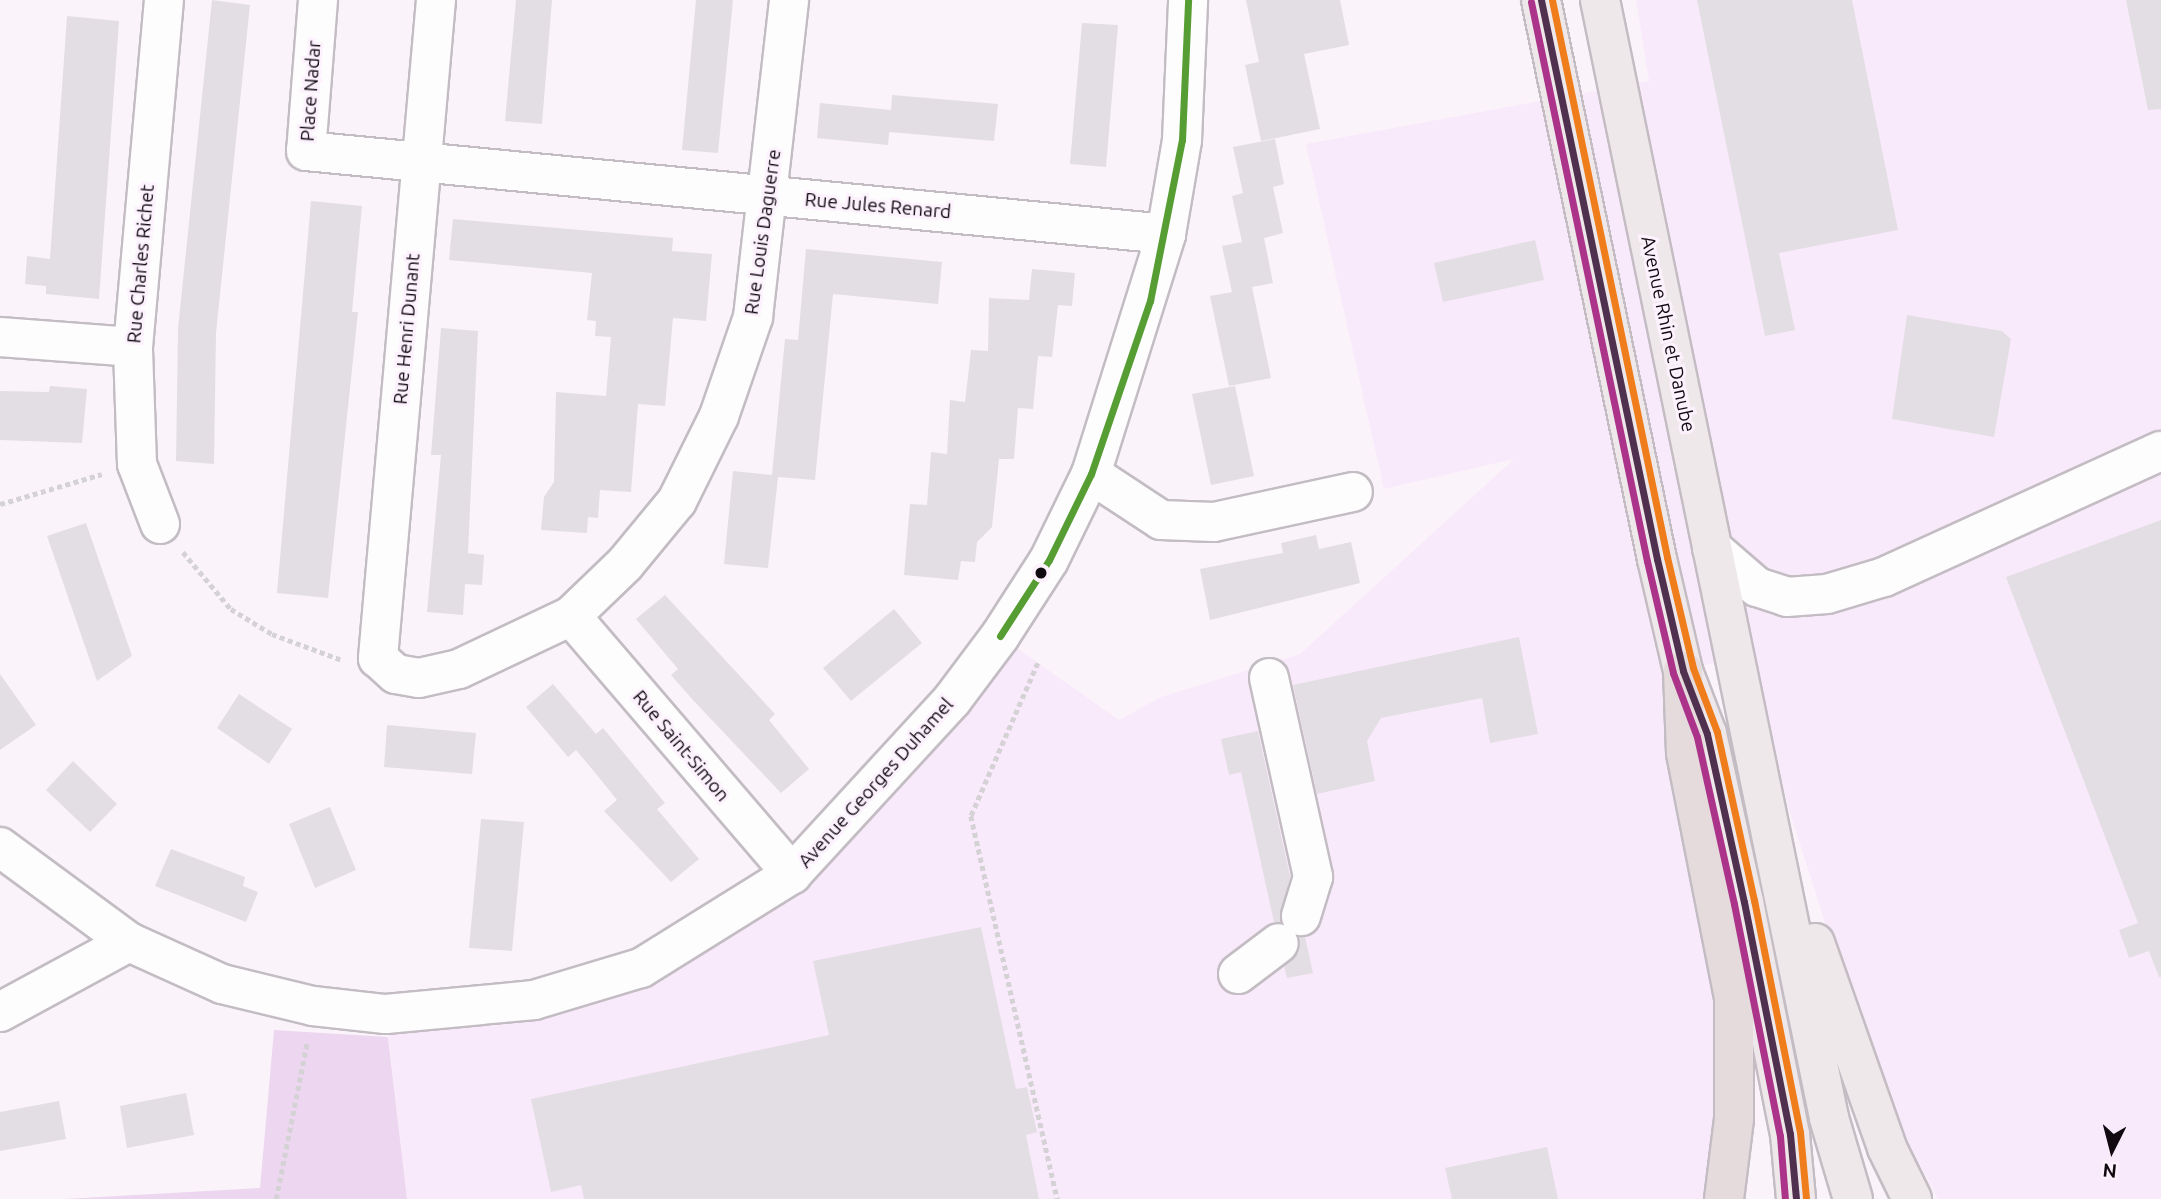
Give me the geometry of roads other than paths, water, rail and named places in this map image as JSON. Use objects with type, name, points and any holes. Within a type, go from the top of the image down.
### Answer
[{"type":"highway","points":[[1683,671],[1686,753],[1734,997],[1734,1119],[1724,1199]]},
{"type":"main road","points":[[1541,0],[1683,671],[1707,734],[1744,902],[1790,1134],[1796,1199]]},
{"type":"main road","name":"Avenue Rhin et Danube","points":[[1600,0],[1765,807]]},
{"type":"main road","points":[[1765,807],[1829,1118],[1853,1199]]},
{"type":"main road","points":[[1765,807],[1887,1148],[1912,1199]]},
{"type":"street","name":"Rue Charles Richet","points":[[160,524],[136,464],[133,347],[164,0]]},
{"type":"street","name":"Place Nadar","points":[[318,0],[306,151],[422,163]]},
{"type":"street","name":"Rue Henri Dunant","points":[[378,659],[436,0]]},
{"type":"street","name":"Rue Louis Daguerre","points":[[378,659],[396,674],[419,678],[459,669],[571,617],[625,564],[677,501],[719,416],[754,317],[770,196],[789,0]]},
{"type":"street","name":"Avenue Georges Duhamel","points":[[0,847],[129,942],[222,984],[313,1006],[386,1014],[534,1000],[641,968],[792,874],[952,700],[1000,636],[1049,559],[1091,474],[1166,234],[1182,140],[1188,0]]},
{"type":"street","name":"Rue Jules Renard","points":[[422,163],[1166,234]]},
{"type":"street","points":[[0,337],[133,347]]},
{"type":"street","points":[[1712,548],[1740,578],[1787,597],[1884,577],[2161,451]]},
{"type":"street","points":[[1091,474],[1161,520],[1214,522],[1353,492]]},
{"type":"street","name":"Rue Saint-Simon","points":[[571,617],[792,874]]},
{"type":"street","points":[[1238,974],[1290,929],[1313,877],[1269,678]]},
{"type":"street","points":[[0,1012],[129,942]]}]
